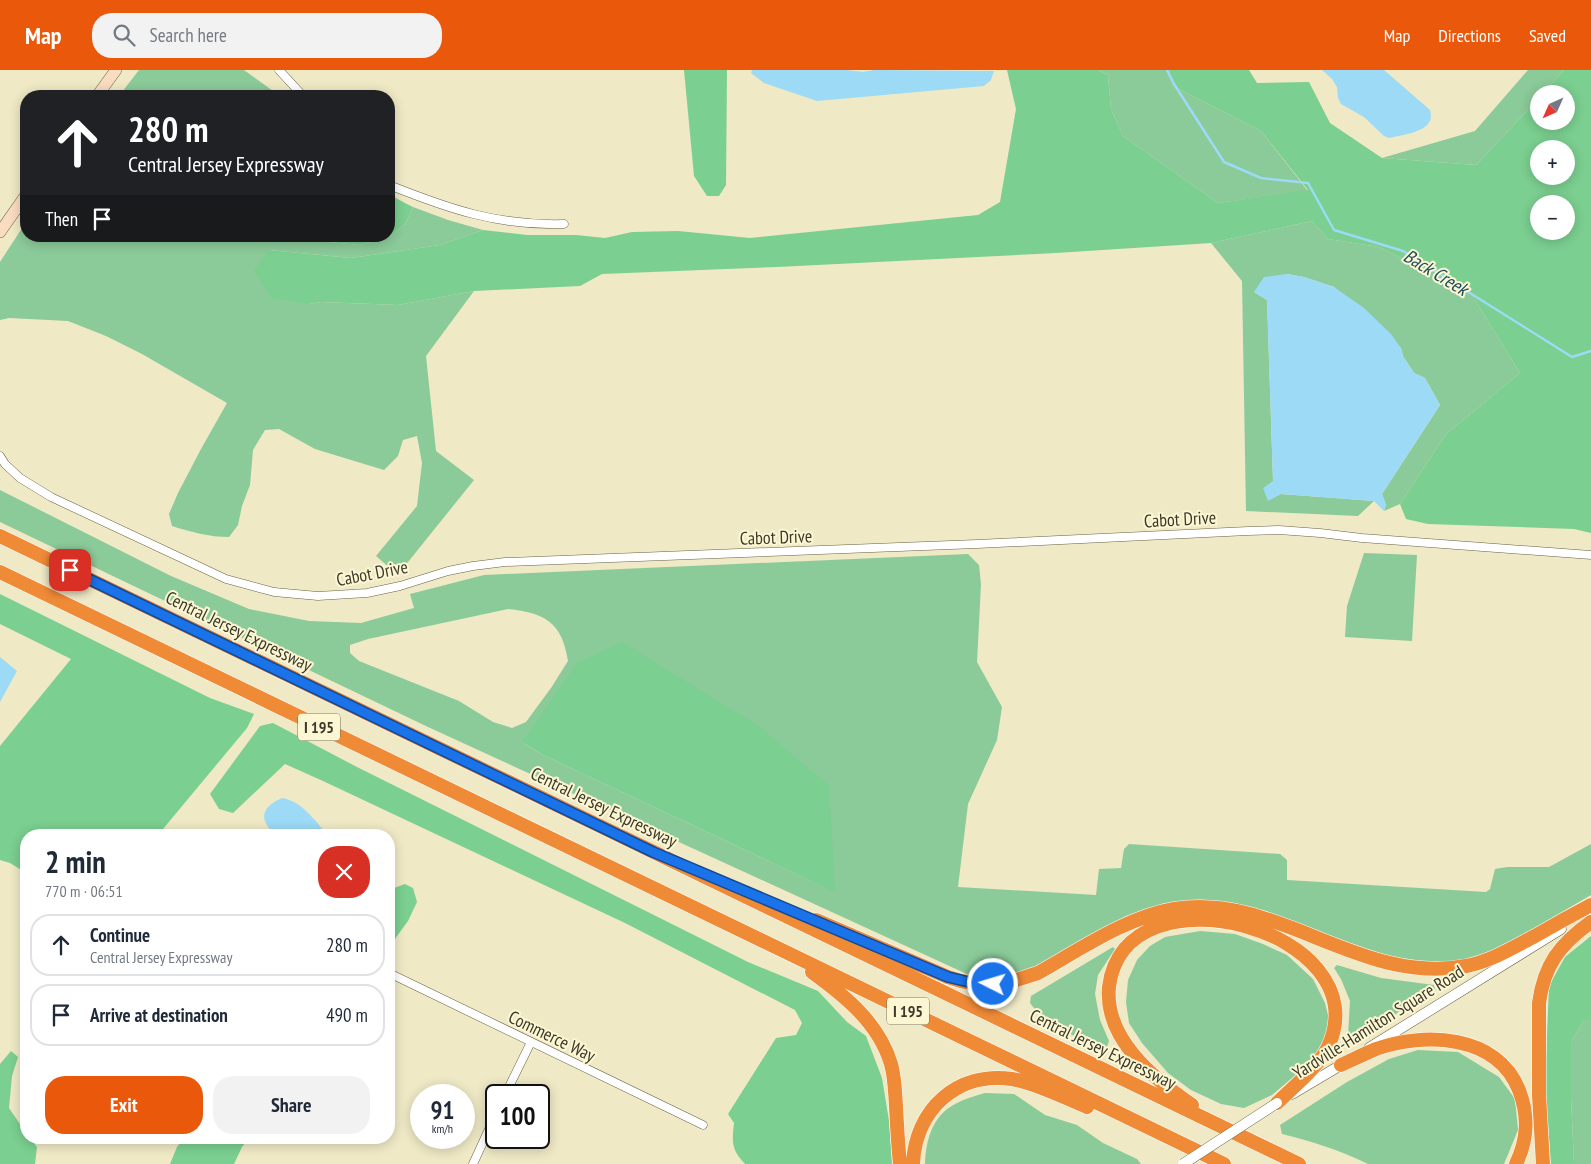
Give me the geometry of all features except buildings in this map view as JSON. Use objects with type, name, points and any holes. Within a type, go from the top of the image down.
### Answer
[{"type":"highway","name":"Central Jersey Expressway","points":[[0,536],[1299,1164]]},
{"type":"highway","name":"I 195","points":[[0,572],[1224,1164]]},
{"type":"highway","points":[[653,852],[948,977],[977,984],[993,984],[1023,979],[1038,974],[1135,920],[1174,909],[1210,907],[1249,913],[1381,962],[1426,969],[1466,966],[1501,954],[1591,905]]},
{"type":"highway","points":[[638,881],[794,961],[829,984],[867,1020],[878,1034],[891,1064],[894,1080],[900,1164]]},
{"type":"highway","points":[[1228,1130],[1185,1101],[1142,1063],[1127,1048],[1114,1023],[1110,1010],[1109,994],[1114,969],[1127,947],[1147,931],[1171,922],[1196,920],[1233,923],[1271,935],[1289,945],[1314,964],[1322,974],[1333,998],[1335,1011],[1332,1035],[1328,1047],[1321,1058],[1278,1103]]},
{"type":"highway","points":[[1543,1164],[1539,1096],[1539,1003],[1541,988],[1552,961],[1560,948],[1591,922]]},
{"type":"highway","points":[[1341,1065],[1376,1050],[1413,1041],[1457,1041],[1489,1054],[1510,1074],[1518,1086],[1523,1100],[1526,1127],[1521,1153],[1516,1164]]},
{"type":"highway","points":[[913,1164],[917,1136],[929,1112],[949,1094],[961,1087],[986,1079],[1001,1078],[1027,1083],[1177,1142]]},
{"type":"main road","points":[[101,90],[116,70]]},
{"type":"main road","points":[[0,232],[20,204]]},
{"type":"street","points":[[279,70],[297,90]]},
{"type":"street","points":[[395,187],[484,218],[514,222],[564,224]]},
{"type":"street","name":"Cabot Drive","points":[[0,456],[5,464],[20,478],[60,502],[226,579],[250,587],[293,595],[318,596],[366,593],[400,586],[448,571],[505,562],[982,544],[1248,531],[1320,533],[1362,538],[1591,555]]},
{"type":"street","name":"Yardville-Hamilton Square Road","points":[[1184,1164],[1278,1103],[1591,910]]},
{"type":"street","name":"Commerce Way","points":[[395,976],[703,1125]]},
{"type":"street","points":[[510,1084],[531,1042]]},
{"type":"street","points":[[472,1164],[485,1137]]},
{"type":"green space","points":[[139,70],[244,70],[272,90],[124,90]]},
{"type":"green space","points":[[684,70],[727,70],[726,185],[719,196],[707,196],[694,176]]},
{"type":"green space","points":[[1007,70],[1098,70],[1108,75],[1111,109],[1123,136],[1218,203],[1308,190],[1261,131],[1173,86],[1169,70],[1249,70],[1257,83],[1309,82],[1330,123],[1382,158],[1476,165],[1530,108],[1530,130],[1575,130],[1575,85],[1550,85],[1564,70],[1591,70],[1591,533],[1574,529],[1428,524],[1406,519],[1400,504],[1446,434],[1520,373],[1470,292],[1379,247],[1328,239],[1312,221],[1211,243],[1056,253],[602,274],[580,286],[474,291],[398,305],[321,302],[309,304],[272,298],[254,271],[269,250],[351,258],[440,245],[483,230],[527,235],[576,235],[605,238],[632,232],[678,231],[750,238],[978,215],[1000,202],[1016,109]]},
{"type":"green space","points":[[1098,70],[1169,70],[1173,86],[1261,131],[1308,191],[1218,203],[1123,136],[1111,109],[1108,75]]},
{"type":"green space","points":[[1528,70],[1564,70],[1550,85],[1530,85],[1530,108],[1476,165],[1382,158],[1475,131]]},
{"type":"green space","points":[[395,197],[413,207],[405,224],[395,233]]},
{"type":"green space","points":[[413,207],[483,230],[440,245],[351,258],[269,250],[309,304],[321,302],[398,305],[474,291],[426,356],[436,451],[474,480],[404,567],[391,569],[376,556],[417,506],[422,463],[417,436],[403,440],[398,456],[384,470],[315,449],[279,429],[265,430],[253,450],[250,485],[242,506],[238,525],[229,537],[207,535],[186,530],[172,526],[169,514],[178,493],[227,403],[142,354],[106,336],[68,321],[9,318],[0,320],[0,262],[20,231],[20,242],[329,242],[360,245],[370,242],[395,242],[395,233],[405,224]]},
{"type":"green space","points":[[1312,221],[1328,239],[1379,247],[1470,292],[1520,373],[1446,434],[1400,504],[1384,511],[1386,505],[1382,494],[1440,405],[1425,378],[1414,373],[1403,356],[1401,348],[1334,287],[1304,277],[1287,274],[1254,292],[1267,300],[1273,481],[1268,500],[1281,494],[1374,501],[1358,516],[1246,511],[1242,281],[1211,243]]},
{"type":"green space","points":[[329,242],[370,242],[360,245]]},
{"type":"green space","points":[[0,490],[171,576],[249,609],[309,621],[361,623],[414,608],[410,594],[484,575],[968,554],[979,565],[981,584],[977,662],[1002,707],[997,740],[968,804],[958,887],[1096,895],[1099,869],[1121,868],[1124,849],[1129,844],[1280,854],[1287,860],[1287,880],[1486,892],[1490,889],[1495,869],[1507,867],[1549,867],[1591,844],[1591,895],[1499,949],[1462,962],[1414,961],[1382,954],[1238,905],[1205,900],[1165,903],[1126,916],[1026,972],[969,975],[428,727],[0,522]],"holes":[[[508,609],[532,613],[550,622],[561,637],[568,661],[526,722],[512,728],[493,722],[459,701],[359,661],[350,653],[350,645],[368,639]],[[523,743],[835,892],[541,754]]]},
{"type":"green space","points":[[1364,553],[1417,555],[1412,641],[1345,637],[1347,606]]},
{"type":"green space","points":[[0,594],[210,698],[254,714],[247,728],[163,829],[20,829],[20,869],[0,860],[0,746],[71,659],[0,624]]},
{"type":"green space","points":[[622,642],[760,727],[829,786],[835,892],[541,754],[522,742],[577,663]]},
{"type":"green space","points":[[273,723],[357,767],[748,962],[818,991],[847,1022],[866,1036],[882,1078],[889,1121],[892,1164],[745,1164],[737,1154],[733,1140],[734,1123],[728,1114],[776,1038],[796,1035],[802,1023],[795,1010],[625,923],[285,764],[233,813],[219,809],[210,794],[260,726]]},
{"type":"green space","points":[[405,884],[413,888],[417,902],[408,921],[395,939],[395,888]]},
{"type":"green space","points":[[1200,931],[1235,934],[1287,955],[1313,979],[1325,1003],[1329,1019],[1326,1040],[1317,1057],[1272,1095],[1244,1108],[1221,1104],[1191,1090],[1168,1073],[1142,1043],[1129,1023],[1126,1002],[1128,980],[1137,960],[1150,946],[1165,937]]},
{"type":"green space","points":[[1591,936],[1591,1020],[1584,1020],[1571,1042],[1574,1164],[1551,1164],[1545,1085],[1549,986],[1565,957]]},
{"type":"green space","points":[[1113,947],[1115,949],[1098,975],[1095,994],[1100,1020],[1109,1041],[1107,1047],[1098,1047],[1070,1034],[1041,1017],[1030,1003],[1031,996]]},
{"type":"green space","points":[[1337,965],[1381,978],[1434,985],[1435,989],[1381,1024],[1353,1038],[1348,1036],[1350,1001],[1334,968]]},
{"type":"green space","points":[[1584,1020],[1591,1020],[1591,1164],[1574,1164],[1571,1042]]},
{"type":"green space","points":[[1418,1050],[1458,1052],[1499,1077],[1515,1099],[1518,1130],[1504,1164],[1368,1164],[1325,1146],[1282,1134],[1280,1125],[1347,1082],[1389,1059]]},
{"type":"green space","points":[[11,1051],[18,1057],[12,1076],[9,1108],[20,1124],[20,1144],[35,1144],[37,1147],[35,1164],[0,1164],[0,1064]]},
{"type":"green space","points":[[985,1093],[1014,1094],[1045,1115],[1077,1125],[1103,1143],[1137,1159],[1141,1164],[925,1164],[929,1138],[941,1115],[958,1102]]},
{"type":"green space","points":[[179,1144],[244,1144],[234,1164],[170,1164]]},
{"type":"water","points":[[752,70],[847,70],[863,72],[874,70],[994,71],[991,80],[984,86],[817,101],[764,83],[751,73]]},
{"type":"water","points":[[1322,70],[1384,70],[1430,110],[1431,117],[1429,123],[1418,131],[1389,138],[1384,136],[1364,117],[1341,104],[1338,98],[1337,87],[1332,79]]},
{"type":"water","points":[[1287,274],[1304,277],[1334,287],[1364,308],[1391,334],[1401,348],[1403,356],[1414,373],[1425,378],[1440,405],[1382,494],[1386,505],[1384,511],[1374,501],[1281,494],[1268,501],[1263,488],[1273,481],[1267,300],[1254,292],[1264,277]]},
{"type":"water","points":[[0,657],[17,671],[0,702]]},
{"type":"water","points":[[282,798],[296,803],[323,829],[270,829],[264,819],[264,814],[270,805]]},
{"type":"waterway","name":"Back Creek","points":[[1167,70],[1224,162],[1261,178],[1308,183],[1334,230],[1403,251],[1572,357],[1591,351]]},
{"type":"route","points":[[70,570],[653,852],[948,977],[977,984],[993,984]]}]
